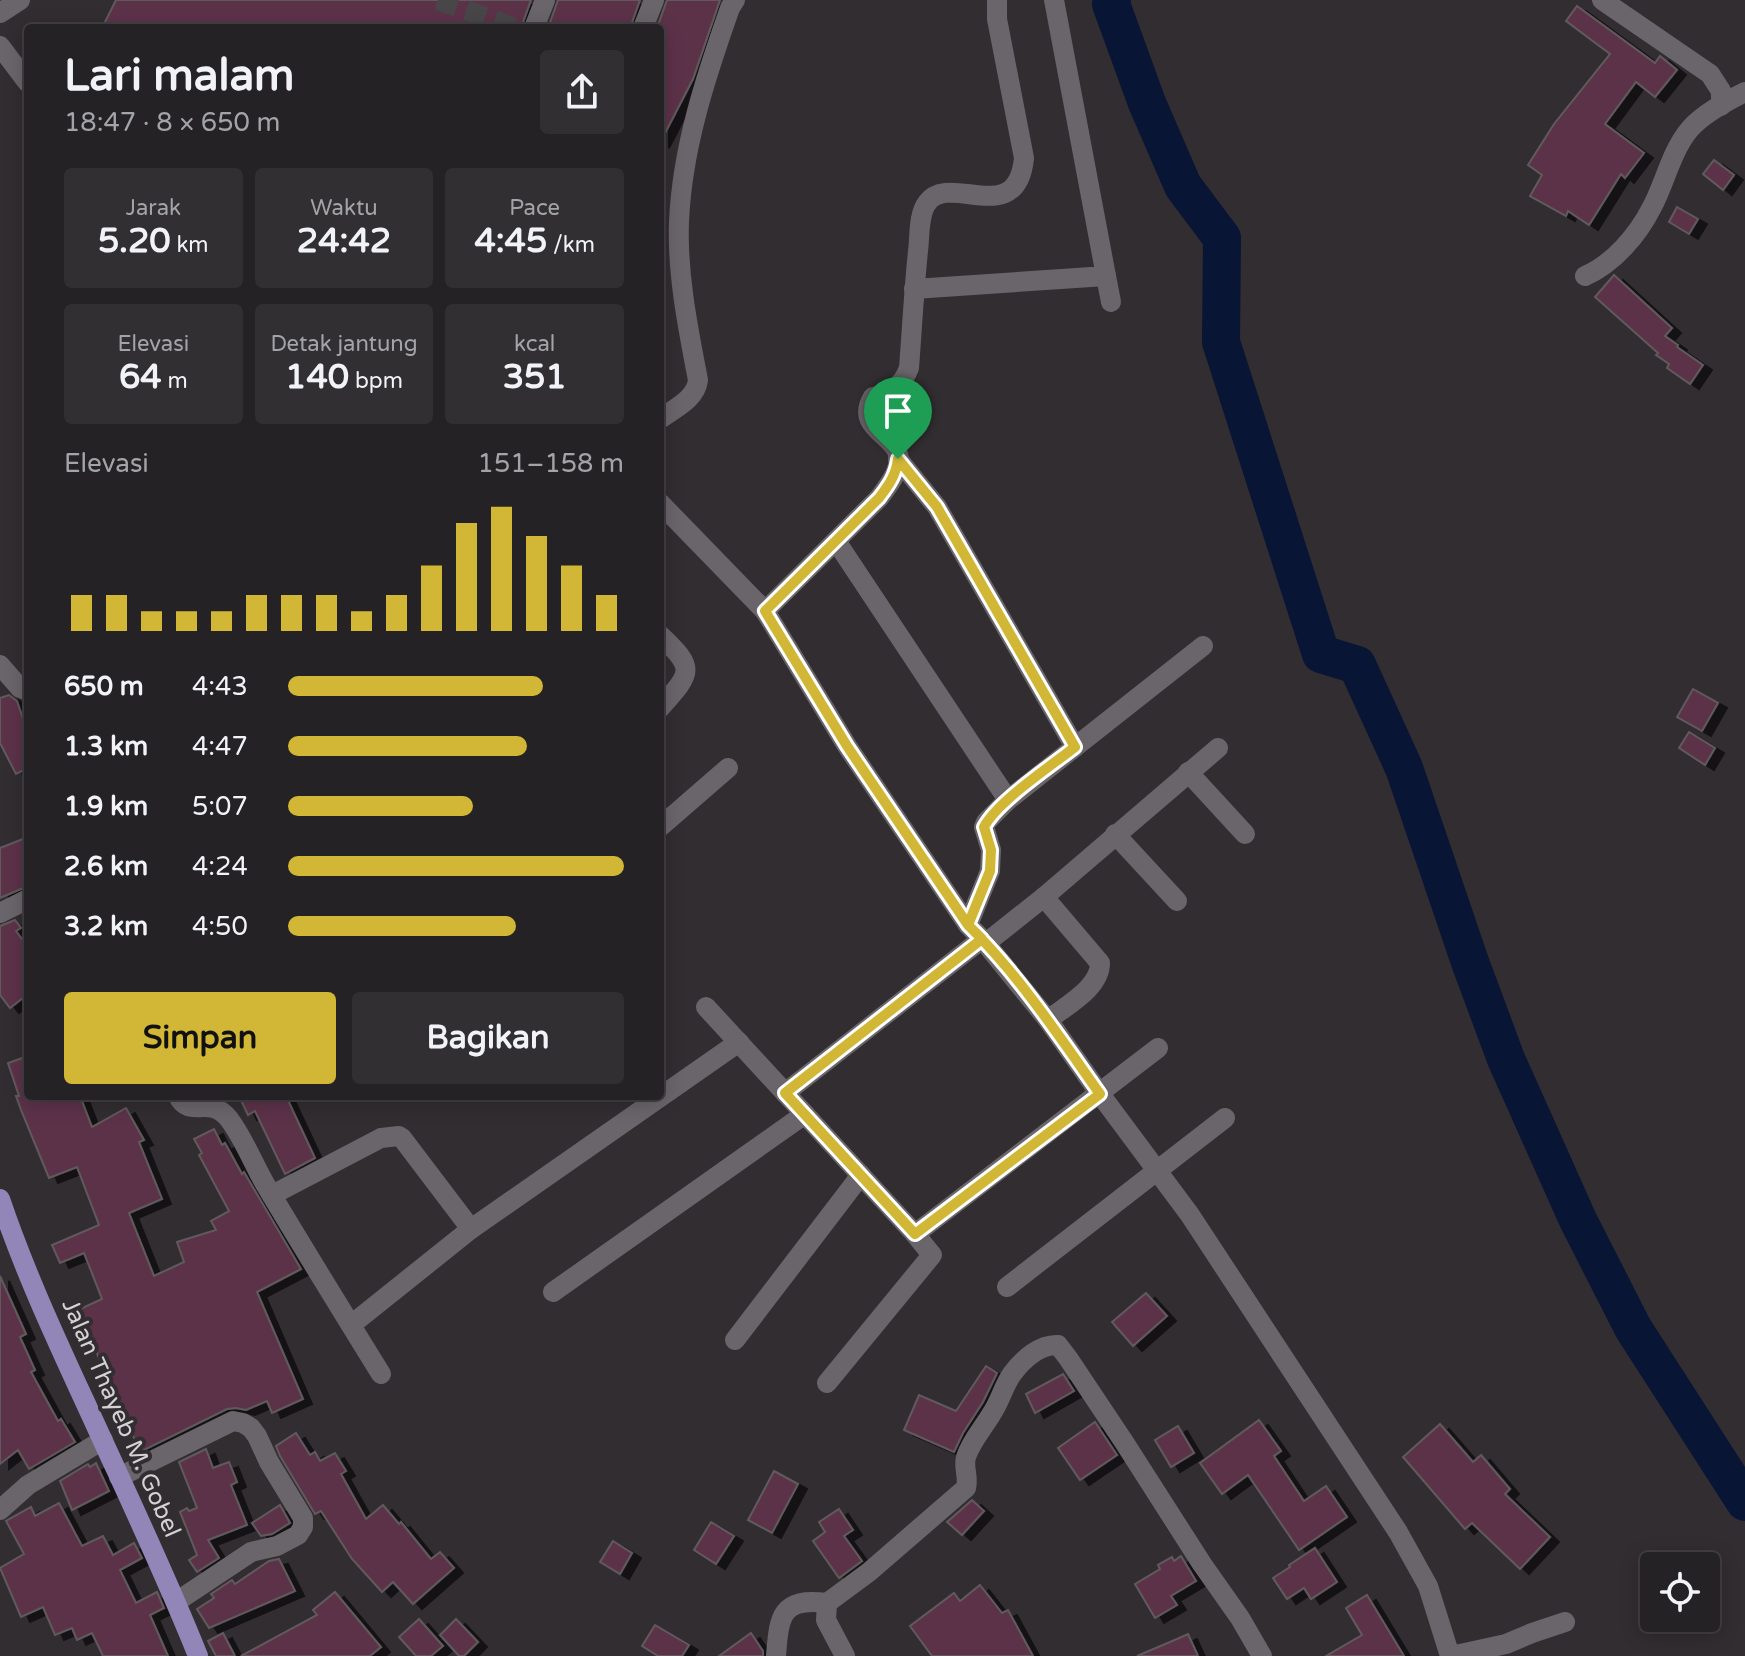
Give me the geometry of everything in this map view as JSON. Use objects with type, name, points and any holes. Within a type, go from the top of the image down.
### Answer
[{"type":"main road","name":"Jalan Thayeb M. Gobel","points":[[0,1199],[15,1243],[67,1364],[198,1656]]},
{"type":"street","points":[[0,13],[20,0]]},
{"type":"street","points":[[536,24],[545,0]]},
{"type":"street","points":[[645,24],[654,0]]},
{"type":"street","points":[[664,416],[689,398],[698,386],[681,263],[679,222],[686,160],[698,109],[719,38],[735,0]]},
{"type":"street","points":[[765,611],[891,483],[898,459],[897,451],[871,422],[870,402],[873,397],[899,386],[909,368],[914,289],[925,205],[940,193],[1008,193],[1020,178],[1024,158],[997,19],[997,0]]},
{"type":"street","points":[[1054,0],[1111,302]]},
{"type":"street","points":[[1602,0],[1710,74],[1721,91],[1737,99]]},
{"type":"street","points":[[0,46],[24,78]]},
{"type":"street","points":[[1585,276],[1605,266],[1642,224],[1689,130],[1702,118],[1737,99]]},
{"type":"street","points":[[914,289],[1106,276]]},
{"type":"street","points":[[898,459],[937,507],[1075,747]]},
{"type":"street","points":[[664,507],[765,611],[847,746],[979,936],[1048,1020],[1190,1215],[1398,1532],[1428,1586],[1451,1656],[1506,1644],[1565,1622]]},
{"type":"street","points":[[836,541],[1008,800]]},
{"type":"street","points":[[664,639],[686,664],[681,683],[664,703]]},
{"type":"street","points":[[979,936],[990,871],[991,850],[984,827],[986,822],[1008,800],[1203,646]]},
{"type":"street","points":[[0,665],[24,690]]},
{"type":"street","points":[[785,1093],[979,936],[1044,897],[1218,748]]},
{"type":"street","points":[[664,824],[728,768]]},
{"type":"street","points":[[1188,772],[1245,834]]},
{"type":"street","points":[[1115,834],[1177,901]]},
{"type":"street","points":[[1044,897],[1100,963],[1100,973],[1093,985],[1048,1020]]},
{"type":"street","points":[[0,913],[24,901]]},
{"type":"street","points":[[706,1007],[932,1255],[827,1383]]},
{"type":"street","points":[[664,1094],[739,1042]]},
{"type":"street","points":[[915,1234],[1158,1048]]},
{"type":"street","points":[[180,1100],[189,1108],[213,1106],[236,1129],[272,1195],[381,1374]]},
{"type":"street","points":[[351,1325],[471,1229],[656,1100]]},
{"type":"street","points":[[553,1292],[805,1114]]},
{"type":"street","points":[[1007,1287],[1225,1118]]},
{"type":"street","points":[[272,1195],[381,1138],[399,1136],[471,1229]]},
{"type":"street","points":[[735,1340],[861,1175]]},
{"type":"street","points":[[776,1656],[777,1631],[783,1615],[798,1602],[827,1603],[869,1572],[966,1488],[966,1458],[971,1446],[1012,1375],[1040,1348],[1049,1344],[1058,1345],[1240,1618],[1262,1656]]},
{"type":"street","points":[[119,1477],[233,1421],[243,1423],[257,1436],[303,1518],[303,1527],[298,1535],[277,1546],[251,1552],[176,1602]]},
{"type":"street","points":[[0,1510],[28,1485],[103,1440]]},
{"type":"street","points":[[827,1603],[826,1620],[845,1656]]},
{"type":"building","points":[[116,0],[531,0],[522,24],[104,24]]},
{"type":"building","points":[[558,0],[640,0],[631,24],[549,24]]},
{"type":"building","points":[[667,0],[720,0],[693,79],[664,135],[664,24],[658,24]]},
{"type":"building","points":[[1577,6],[1655,63],[1660,56],[1677,70],[1655,97],[1636,82],[1605,124],[1644,153],[1625,178],[1621,174],[1589,225],[1568,211],[1566,216],[1530,196],[1542,175],[1528,165],[1554,124],[1610,54],[1566,21]]},
{"type":"building","points":[[1714,160],[1734,175],[1723,190],[1703,174]]},
{"type":"building","points":[[1677,207],[1698,219],[1689,234],[1669,222]]},
{"type":"building","points":[[1614,275],[1672,328],[1665,336],[1703,365],[1690,384],[1667,368],[1669,364],[1656,355],[1658,353],[1595,297]]},
{"type":"building","points":[[1693,689],[1718,703],[1702,731],[1677,717]]},
{"type":"building","points":[[9,695],[17,701],[24,722],[24,770],[16,774],[0,743],[0,698]]},
{"type":"building","points":[[1689,732],[1715,748],[1705,765],[1679,748]]},
{"type":"building","points":[[24,839],[24,888],[0,898],[0,848]]},
{"type":"building","points":[[15,920],[21,928],[16,931],[24,942],[24,997],[10,1008],[0,995],[0,926]]},
{"type":"building","points":[[24,1057],[24,1100],[82,1100],[92,1127],[126,1108],[144,1140],[139,1142],[162,1199],[129,1213],[154,1276],[184,1262],[177,1242],[216,1230],[211,1221],[229,1211],[199,1155],[202,1153],[194,1139],[214,1129],[242,1174],[244,1172],[301,1269],[257,1292],[303,1399],[272,1413],[267,1401],[246,1410],[227,1409],[140,1452],[78,1310],[102,1299],[84,1253],[60,1263],[52,1245],[99,1225],[77,1167],[49,1178],[16,1096],[19,1096],[8,1063]]},
{"type":"building","points":[[241,1100],[288,1100],[315,1158],[285,1174],[255,1111],[248,1115]]},
{"type":"building","points":[[0,1276],[26,1334],[20,1337],[35,1370],[31,1372],[58,1421],[61,1419],[75,1442],[29,1469],[18,1450],[0,1464]]},
{"type":"building","points":[[1146,1293],[1167,1316],[1133,1346],[1112,1322]]},
{"type":"building","points":[[986,1366],[997,1373],[954,1452],[904,1430],[919,1395],[956,1411]]},
{"type":"building","points":[[1063,1374],[1074,1391],[1035,1413],[1026,1394]]},
{"type":"building","points":[[1259,1420],[1281,1451],[1274,1456],[1304,1501],[1326,1486],[1347,1517],[1299,1550],[1248,1475],[1222,1494],[1200,1463]]},
{"type":"building","points":[[1095,1422],[1117,1455],[1080,1480],[1058,1448]]},
{"type":"building","points":[[1440,1424],[1473,1462],[1481,1455],[1510,1489],[1505,1494],[1550,1537],[1520,1569],[1472,1523],[1465,1529],[1403,1457]]},
{"type":"building","points":[[1178,1426],[1194,1453],[1171,1467],[1155,1440]]},
{"type":"building","points":[[296,1433],[310,1455],[315,1452],[320,1461],[335,1453],[346,1471],[341,1474],[366,1519],[383,1505],[431,1559],[440,1552],[454,1568],[413,1604],[393,1582],[382,1592],[352,1559],[321,1511],[315,1514],[280,1456],[276,1446]]},
{"type":"building","points":[[206,1449],[213,1468],[229,1462],[237,1482],[231,1485],[247,1525],[208,1540],[219,1558],[197,1572],[189,1560],[197,1555],[180,1512],[197,1508],[179,1462]]},
{"type":"building","points":[[96,1463],[109,1491],[72,1510],[60,1481],[88,1464],[90,1467]]},
{"type":"building","points":[[774,1471],[798,1484],[772,1533],[748,1520]]},
{"type":"building","points":[[972,1500],[984,1511],[962,1535],[947,1522]]},
{"type":"building","points":[[59,1503],[82,1546],[103,1536],[113,1555],[134,1543],[142,1558],[120,1570],[136,1603],[157,1592],[164,1608],[150,1615],[168,1656],[103,1656],[92,1633],[77,1640],[72,1628],[55,1635],[43,1607],[21,1617],[0,1568],[24,1554],[6,1521],[31,1507],[35,1516]]},
{"type":"building","points":[[280,1505],[290,1523],[272,1534],[261,1536],[252,1523]]},
{"type":"building","points":[[839,1509],[853,1530],[844,1536],[862,1561],[839,1578],[813,1541],[825,1532],[819,1522]]},
{"type":"building","points":[[711,1522],[734,1536],[716,1564],[694,1550]]},
{"type":"building","points":[[613,1541],[632,1553],[620,1574],[600,1562]]},
{"type":"building","points":[[1315,1548],[1337,1582],[1311,1599],[1304,1588],[1287,1599],[1273,1578]]},
{"type":"building","points":[[1181,1556],[1196,1581],[1171,1596],[1177,1605],[1155,1618],[1135,1584],[1160,1569],[1158,1565]]},
{"type":"building","points":[[279,1559],[295,1591],[209,1628],[197,1609],[214,1598],[211,1594],[232,1580],[235,1584],[269,1561]]},
{"type":"building","points":[[980,1585],[1002,1613],[1008,1610],[1033,1656],[932,1656],[910,1626],[954,1593],[960,1601]]},
{"type":"building","points":[[335,1592],[381,1647],[370,1656],[241,1656],[317,1615],[313,1610]]},
{"type":"building","points":[[1367,1595],[1404,1656],[1326,1656],[1362,1635],[1346,1608]]},
{"type":"building","points":[[419,1619],[443,1646],[431,1656],[416,1656],[399,1637]]},
{"type":"building","points":[[456,1619],[478,1642],[464,1656],[459,1656],[440,1635]]},
{"type":"building","points":[[655,1625],[689,1645],[682,1656],[658,1656],[642,1646]]},
{"type":"building","points":[[223,1633],[235,1656],[216,1656],[208,1641]]},
{"type":"building","points":[[751,1633],[763,1656],[719,1656]]},
{"type":"building","points":[[1188,1634],[1198,1656],[1137,1656],[1177,1639]]},
{"type":"waterway","points":[[1112,0],[1147,103],[1183,186],[1222,238],[1221,342],[1321,654],[1357,665],[1404,768],[1506,1059],[1578,1220],[1633,1328],[1745,1502]]},
{"type":"tunnel","points":[[438,0],[504,24]]},
{"type":"route","points":[[898,459],[891,483],[879,498],[765,611],[847,746],[968,925],[982,939],[1048,1020],[1100,1094],[915,1234],[785,1093],[982,939],[968,925],[990,871],[991,850],[985,834],[986,822],[1008,800],[1075,747],[937,507],[898,459]]}]
